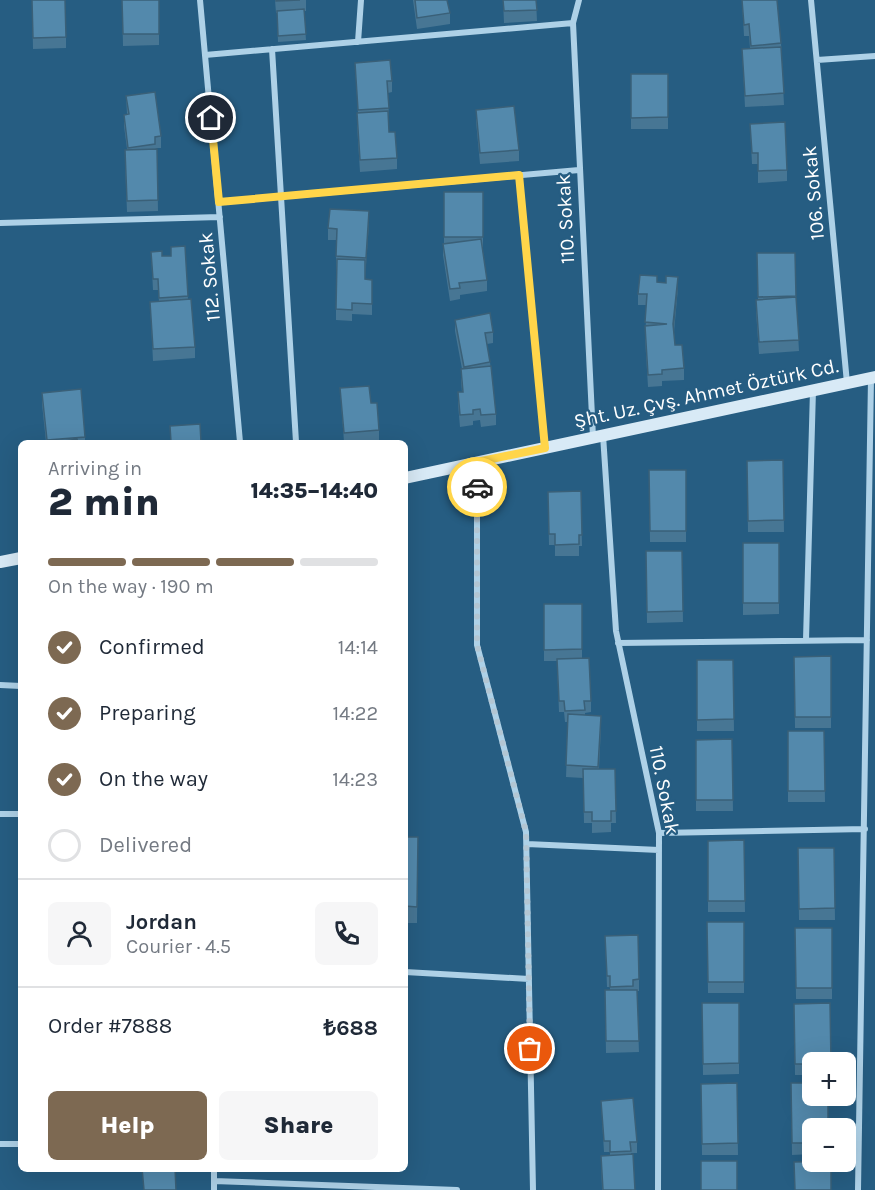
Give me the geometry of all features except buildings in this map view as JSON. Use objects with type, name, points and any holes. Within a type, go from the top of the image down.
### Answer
[{"type":"street","name":"112. Sokak","points":[[200,0],[240,440]]},
{"type":"street","points":[[358,42],[361,0]]},
{"type":"street","name":"110. Sokak","points":[[579,0],[573,23],[579,170],[615,631],[659,833],[658,1190]]},
{"type":"street","name":"106. Sokak","points":[[811,0],[847,383]]},
{"type":"street","points":[[205,55],[573,23]]},
{"type":"street","points":[[272,49],[296,440]]},
{"type":"street","points":[[817,60],[875,56]]},
{"type":"street","points":[[219,202],[579,170]]},
{"type":"street","points":[[519,175],[545,448]]},
{"type":"street","points":[[0,223],[220,217]]},
{"type":"street","points":[[858,1190],[873,378]]},
{"type":"street","name":"Şht. Uz. Çvş. Ahmet Öztürk Cd.","points":[[408,477],[873,378]]},
{"type":"street","points":[[806,640],[813,390]]},
{"type":"street","points":[[477,462],[477,645],[526,832],[533,1190]]},
{"type":"street","points":[[0,562],[18,559]]},
{"type":"street","points":[[618,643],[867,640]]},
{"type":"street","points":[[0,686],[18,686]]},
{"type":"street","points":[[0,814],[18,814]]},
{"type":"street","points":[[865,820],[875,820]]},
{"type":"street","points":[[659,833],[865,829]]},
{"type":"street","points":[[526,844],[659,850]]},
{"type":"street","points":[[408,972],[529,979]]},
{"type":"street","points":[[0,1144],[18,1144]]},
{"type":"street","points":[[214,1172],[214,1190]]},
{"type":"street","points":[[214,1181],[457,1190]]},
{"type":"way so far","points":[[477,487],[477,645],[526,832],[530,1049]]},
{"type":"route","points":[[211,118],[219,202],[519,175],[545,448],[477,462],[477,487]]}]
